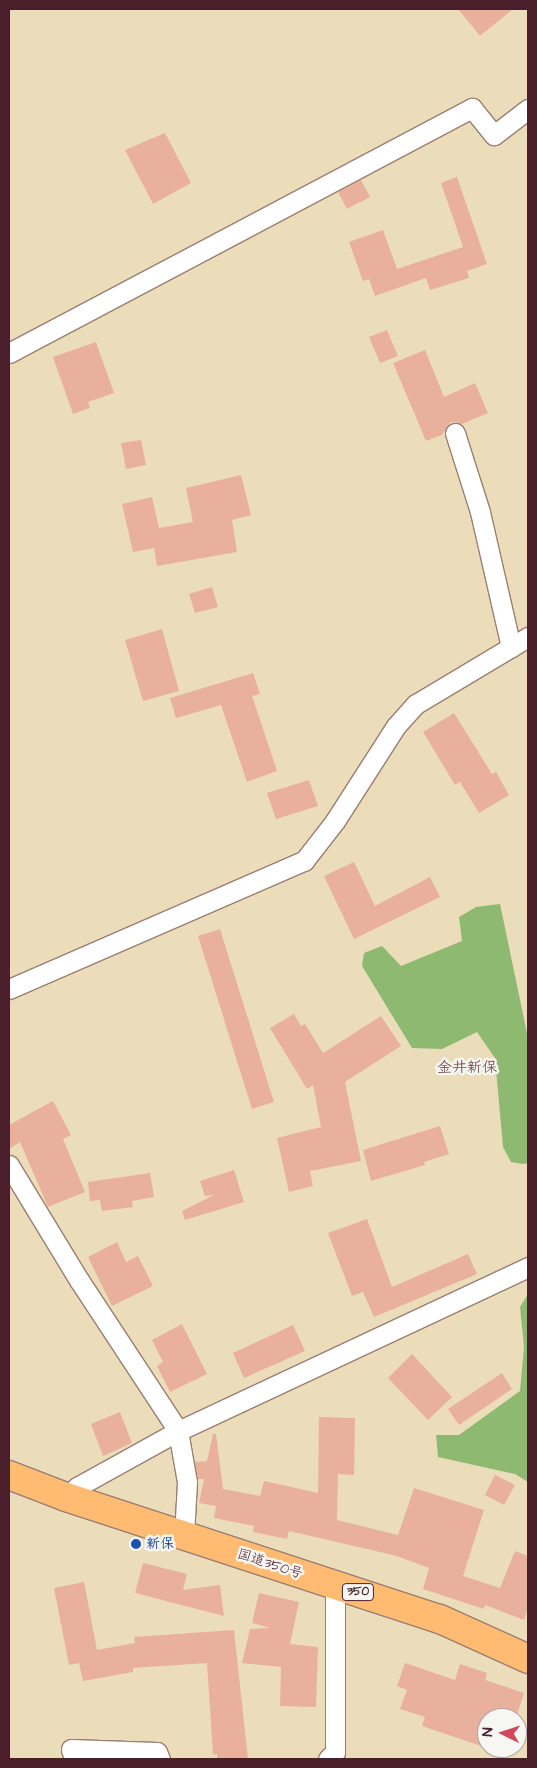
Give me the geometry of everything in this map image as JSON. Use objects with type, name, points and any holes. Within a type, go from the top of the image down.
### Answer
[{"type":"highway","name":"国道350号","points":[[9,1474],[66,1498],[440,1619],[528,1659]]},
{"type":"street","points":[[9,353],[472,108],[494,135],[528,109]]},
{"type":"street","points":[[455,434],[480,512],[511,647]]},
{"type":"street","points":[[9,989],[304,861],[335,821],[396,726],[416,704],[528,637]]},
{"type":"street","points":[[9,1165],[79,1280],[178,1431],[187,1482],[184,1536]]},
{"type":"street","points":[[66,1498],[78,1487],[178,1431],[528,1267]]},
{"type":"street","points":[[328,1759],[335,1752],[335,1585]]},
{"type":"street","points":[[74,1759],[71,1749],[157,1752],[160,1759]]},
{"type":"green space","points":[[500,904],[528,1038],[528,1163],[523,1164],[511,1162],[503,1147],[495,1058],[477,1032],[442,1049],[412,1048],[362,966],[364,953],[382,946],[401,966],[462,941],[459,917],[476,907]]},
{"type":"green space","points":[[528,1294],[528,1482],[515,1474],[438,1457],[436,1435],[459,1435],[520,1391],[524,1347],[520,1307]]},
{"type":"building","points":[[458,9],[513,9],[480,36]]},
{"type":"building","points":[[165,133],[191,183],[153,204],[125,150]]},
{"type":"building","points":[[457,177],[487,264],[467,271],[469,278],[430,290],[426,278],[375,296],[369,279],[363,281],[349,242],[383,230],[397,269],[463,247],[441,183]]},
{"type":"building","points":[[361,180],[370,197],[347,209],[338,192]]},
{"type":"building","points":[[387,330],[398,356],[380,363],[369,337]]},
{"type":"building","points":[[96,342],[114,393],[88,402],[90,408],[73,414],[53,357]]},
{"type":"building","points":[[425,350],[444,397],[475,383],[488,413],[462,424],[451,422],[442,435],[426,441],[393,363]]},
{"type":"building","points":[[141,440],[146,465],[126,469],[121,443]]},
{"type":"building","points":[[241,475],[251,515],[232,520],[237,552],[157,566],[154,548],[133,552],[122,504],[152,497],[159,528],[193,522],[186,488]]},
{"type":"building","points":[[212,587],[218,607],[195,613],[189,594]]},
{"type":"building","points":[[162,629],[179,691],[143,701],[125,640]]},
{"type":"building","points":[[253,673],[260,694],[252,696],[277,771],[247,782],[221,705],[176,718],[170,698]]},
{"type":"building","points":[[454,713],[492,774],[496,772],[509,795],[479,813],[460,782],[455,785],[423,732]]},
{"type":"building","points":[[309,780],[318,806],[276,819],[267,793]]},
{"type":"building","points":[[354,862],[375,906],[430,877],[440,897],[354,939],[324,876]]},
{"type":"building","points":[[220,929],[274,1102],[252,1109],[198,936]]},
{"type":"building","points":[[294,1014],[301,1026],[305,1024],[323,1053],[381,1016],[401,1046],[345,1082],[361,1161],[310,1171],[313,1186],[289,1192],[277,1138],[321,1127],[313,1085],[307,1089],[270,1028]]},
{"type":"building","points":[[53,1101],[71,1135],[63,1139],[85,1192],[48,1207],[20,1142],[9,1149],[9,1125]]},
{"type":"building","points":[[440,1126],[449,1154],[424,1162],[425,1165],[371,1181],[363,1150]]},
{"type":"building","points":[[234,1170],[244,1202],[185,1220],[182,1211],[214,1195],[205,1196],[200,1181]]},
{"type":"building","points":[[150,1173],[154,1197],[132,1201],[133,1207],[102,1211],[100,1200],[90,1201],[88,1182]]},
{"type":"building","points":[[367,1219],[392,1287],[468,1254],[477,1274],[374,1317],[363,1292],[352,1296],[328,1233]]},
{"type":"building","points":[[117,1242],[126,1262],[138,1256],[153,1286],[112,1306],[88,1257]]},
{"type":"building","points":[[182,1324],[207,1374],[170,1392],[157,1366],[163,1362],[152,1340]]},
{"type":"building","points":[[293,1325],[305,1351],[244,1378],[233,1353]]},
{"type":"building","points":[[412,1354],[452,1397],[428,1420],[388,1378]]},
{"type":"building","points":[[502,1373],[512,1389],[459,1425],[448,1409]]},
{"type":"building","points":[[120,1412],[132,1443],[103,1456],[91,1424]]},
{"type":"building","points":[[319,1417],[355,1418],[354,1475],[338,1474],[337,1520],[398,1535],[414,1488],[484,1510],[463,1576],[500,1588],[515,1551],[528,1556],[528,1608],[524,1620],[485,1605],[484,1609],[423,1589],[429,1568],[397,1556],[289,1531],[287,1539],[253,1532],[254,1526],[214,1518],[216,1506],[199,1503],[204,1479],[198,1479],[195,1462],[207,1461],[213,1434],[216,1434],[223,1489],[260,1496],[264,1481],[318,1493]]},
{"type":"building","points":[[495,1475],[515,1485],[504,1505],[485,1495]]},
{"type":"building","points":[[143,1563],[187,1574],[183,1590],[220,1585],[224,1616],[135,1593]]},
{"type":"building","points":[[84,1582],[97,1650],[135,1643],[134,1637],[234,1630],[248,1759],[217,1759],[217,1754],[213,1755],[207,1663],[133,1668],[133,1672],[83,1681],[79,1663],[69,1665],[54,1588]]},
{"type":"building","points":[[259,1593],[299,1602],[290,1644],[318,1647],[316,1707],[280,1706],[281,1667],[242,1663],[250,1629],[270,1628],[252,1623]]},
{"type":"building","points":[[405,1663],[455,1680],[460,1664],[487,1673],[485,1680],[524,1693],[519,1708],[477,1708],[477,1745],[422,1726],[425,1717],[400,1709],[407,1690],[397,1686]]},
{"type":"place","name":"新保","points":[[136,1544]]},
{"type":"district","name":"金井新保","points":[[467,1068]]}]
